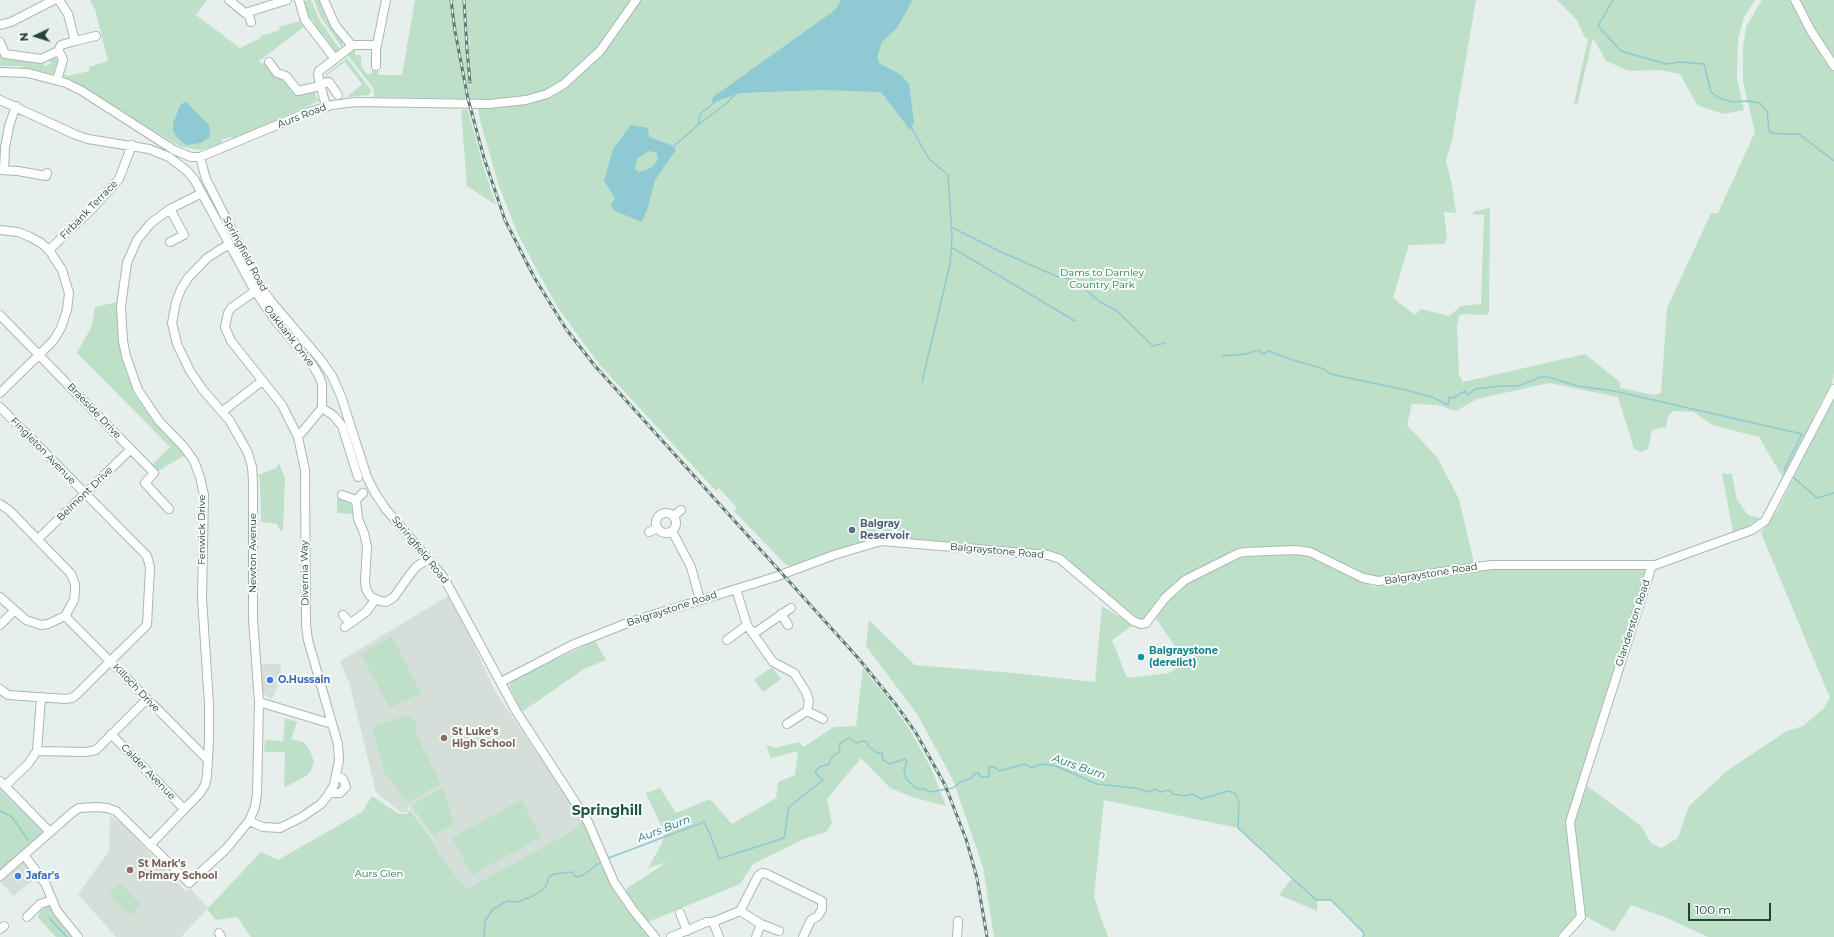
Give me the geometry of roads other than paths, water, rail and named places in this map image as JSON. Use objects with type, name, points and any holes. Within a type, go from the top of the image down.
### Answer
[{"type":"street","points":[[0,25],[11,22],[54,0]]},
{"type":"street","points":[[59,0],[68,14],[75,41]]},
{"type":"street","points":[[229,0],[241,10],[248,12],[287,0]]},
{"type":"street","points":[[299,0],[305,20],[335,59]]},
{"type":"street","points":[[324,0],[335,25],[352,46]]},
{"type":"street","points":[[376,66],[376,45],[379,40],[380,27],[386,0]]},
{"type":"street","name":"Aurs Road","points":[[200,157],[326,106],[356,102],[489,104],[536,98],[547,94],[564,84],[600,51],[636,0]]},
{"type":"street","points":[[1795,0],[1811,31],[1834,66]]},
{"type":"street","points":[[248,12],[251,22]]},
{"type":"street","points":[[0,42],[5,54],[40,59],[58,51],[61,45],[96,36]]},
{"type":"street","points":[[326,106],[320,85],[318,74],[319,71],[352,46],[376,45]]},
{"type":"street","points":[[57,80],[63,60],[58,51]]},
{"type":"street","points":[[268,62],[277,73],[286,76],[298,91],[329,82],[338,95]]},
{"type":"street","points":[[0,72],[28,73],[57,80],[82,91],[174,150],[191,157],[200,157]]},
{"type":"street","name":"Oakbank Drive","points":[[0,100],[16,106],[76,135],[104,142],[132,145],[160,152],[178,163],[194,179],[229,244],[258,289],[275,320],[312,364],[322,384],[322,408]]},
{"type":"street","points":[[16,106],[8,133],[2,170],[46,176],[47,173]]},
{"type":"street","name":"Firbank Terrace","points":[[49,250],[92,209],[119,179],[132,145]]},
{"type":"street","name":"Springfield Road","points":[[200,157],[206,179],[258,289],[270,300],[328,369],[341,396],[367,477],[375,493],[385,508],[429,559],[451,590],[516,710],[588,822],[614,882],[633,910],[655,937]]},
{"type":"street","name":"Fenwick Drive","points":[[150,845],[205,785],[208,760],[208,704],[202,598],[204,495],[200,477],[190,455],[159,421],[138,390],[126,356],[122,326],[123,286],[131,251],[136,240],[151,222],[170,209],[202,192]]},
{"type":"street","points":[[170,209],[188,233],[170,242]]},
{"type":"street","points":[[0,230],[18,232],[41,243],[49,250],[66,279],[68,293],[68,310],[61,328],[53,341],[0,393]]},
{"type":"street","name":"Newton Avenue","points":[[150,845],[189,883],[226,849],[249,821],[255,807],[257,794],[259,702],[253,620],[252,467],[241,440],[223,411],[204,390],[190,371],[177,344],[172,323],[176,302],[181,289],[188,278],[207,258],[229,244]]},
{"type":"street","name":"Divernia Way","points":[[249,821],[263,827],[271,828],[286,826],[302,817],[321,804],[330,793],[336,776],[339,760],[338,744],[308,640],[306,625],[305,470],[298,437],[282,405],[231,341],[225,327],[228,313],[231,308],[258,289]]},
{"type":"street","name":"Braeside Drive","points":[[0,315],[154,473],[145,483],[169,508]]},
{"type":"street","points":[[223,411],[262,381]]},
{"type":"street","points":[[1652,565],[1752,530],[1765,521],[1834,389]]},
{"type":"street","name":"Fingleton Avenue","points":[[0,407],[147,556],[150,562],[146,625],[72,698],[8,696],[0,689]]},
{"type":"street","points":[[298,437],[322,408],[334,416],[342,426],[353,469],[358,477]]},
{"type":"street","name":"Belmont Drive","points":[[38,539],[86,495],[131,449]]},
{"type":"street","points":[[356,500],[363,493]]},
{"type":"street","points":[[342,495],[356,500]]},
{"type":"street","points":[[356,500],[358,519],[364,533],[367,547],[366,589],[370,596],[375,600],[386,602],[394,597],[411,573],[418,566],[429,559]]},
{"type":"street","points":[[0,504],[9,510],[38,539],[73,578],[75,584],[74,600],[65,616],[48,624],[41,625],[26,620],[14,611],[0,597]]},
{"type":"street","points":[[674,516],[680,510]]},
{"type":"street","points":[[658,528],[657,519],[662,514],[668,513],[674,516],[677,522],[672,532]]},
{"type":"street","points":[[658,528],[666,533],[672,532]]},
{"type":"street","points":[[649,532],[658,528]]},
{"type":"street","points":[[672,532],[691,567],[700,600]]},
{"type":"street","name":"Balgraystone Road","points":[[502,682],[572,645],[597,634],[881,541],[1048,555],[1060,559],[1133,621],[1141,624],[1146,623],[1165,598],[1185,580],[1239,553],[1245,552],[1295,550],[1310,552],[1363,578],[1378,582],[1491,565],[1652,565]]},
{"type":"street","name":"Glanderston Road","points":[[1563,937],[1581,917],[1570,822],[1652,565]]},
{"type":"street","points":[[736,588],[747,625],[773,662],[794,673],[802,684],[809,701],[807,710],[787,724]]},
{"type":"street","points":[[343,615],[348,625],[366,612],[375,600]]},
{"type":"street","points":[[753,634],[791,608]]},
{"type":"street","points":[[0,625],[14,611]]},
{"type":"street","points":[[781,614],[788,625]]},
{"type":"street","name":"Killoch Drive","points":[[65,616],[146,700],[208,760]]},
{"type":"street","points":[[727,640],[747,625]]},
{"type":"street","points":[[41,698],[37,752],[28,764],[2,783],[50,832]]},
{"type":"street","points":[[37,752],[92,752],[146,700]]},
{"type":"street","points":[[259,702],[332,724]]},
{"type":"street","points":[[807,710],[823,719]]},
{"type":"street","name":"Calder Avenue","points":[[111,734],[184,809]]},
{"type":"street","points":[[330,793],[340,793],[346,787],[343,779],[336,776]]},
{"type":"street","points":[[0,876],[78,808],[107,808],[116,811],[150,845]]},
{"type":"street","points":[[24,855],[45,884],[57,911],[78,937]]},
{"type":"street","points":[[671,937],[707,922],[713,922],[740,911],[758,876],[762,873],[767,874],[822,901],[823,905],[818,916],[811,920],[803,937]]},
{"type":"street","points":[[27,917],[40,904],[52,900]]},
{"type":"street","points":[[740,911],[761,924],[779,932]]},
{"type":"street","points":[[680,913],[687,930]]},
{"type":"street","points":[[957,937],[958,921]]},
{"type":"street","points":[[713,922],[719,937]]},
{"type":"street","points":[[756,937],[761,924]]},
{"type":"water","points":[[841,0],[912,0],[896,29],[882,42],[877,57],[879,63],[901,75],[909,84],[914,122],[910,130],[881,92],[822,90],[740,93],[711,103],[713,97],[835,10]]},
{"type":"water","points":[[186,102],[209,125],[210,137],[200,143],[186,145],[178,139],[173,131],[173,123],[181,104]]},
{"type":"water","points":[[631,125],[648,128],[649,137],[671,145],[676,150],[655,180],[648,207],[642,222],[615,211],[611,205],[615,198],[604,181],[613,149]],"holes":[[[649,151],[657,153],[658,160],[651,168],[639,172],[635,169],[637,159]]]},
{"type":"waterway","points":[[1613,0],[1598,26],[1621,51],[1666,64],[1680,62],[1704,64],[1711,92],[1719,98],[1732,102],[1748,101],[1760,103],[1767,111],[1769,131],[1773,133],[1799,134],[1834,161]]},
{"type":"waterway","points":[[698,125],[728,102],[734,95]]},
{"type":"waterway","points":[[673,147],[698,125],[700,114],[715,102]]},
{"type":"waterway","points":[[911,127],[929,159],[948,175],[952,237],[950,264],[922,382]]},
{"type":"waterway","points":[[951,227],[1001,252],[1056,276],[1074,280],[1100,302],[1117,311],[1153,346],[1165,343]]},
{"type":"waterway","points":[[951,247],[1075,321]]},
{"type":"waterway","points":[[1222,356],[1245,354],[1259,350],[1263,354],[1269,351],[1324,369],[1330,374],[1406,390],[1432,397],[1448,405],[1449,397],[1453,398],[1465,391],[1468,395],[1475,389],[1500,386],[1518,386],[1541,377],[1548,377],[1577,386],[1614,391],[1802,434],[1784,470],[1787,472]]},
{"type":"waterway","points":[[1792,476],[1817,498],[1834,493]]},
{"type":"waterway","name":"Aurs Burn","points":[[606,859],[704,822],[719,859],[784,838],[789,807],[823,780],[815,773],[819,767],[829,764],[831,758],[840,751],[839,744],[849,738],[856,743],[862,741],[867,742],[868,746],[877,753],[882,753],[883,760],[890,764],[905,759],[907,762],[904,769],[906,779],[917,789],[925,789],[929,792],[953,788],[960,782],[971,778],[976,773],[979,773],[980,777],[989,777],[989,767],[994,767],[999,771],[1025,764],[1032,768],[1041,764],[1056,766],[1097,784],[1135,788],[1150,792],[1155,789],[1161,792],[1169,790],[1173,794],[1184,796],[1193,794],[1201,799],[1228,791],[1235,793],[1239,802],[1238,828],[1316,900],[1331,900],[1364,933],[1363,937]]},
{"type":"waterway","name":"Aurs Burn","points":[[0,811],[12,817],[28,840]]},
{"type":"waterway","name":"Aurs Burn","points":[[484,937],[485,921],[493,909],[507,901],[518,902],[533,896],[545,888],[549,877],[554,874],[572,872],[576,877],[583,875],[601,862]]},
{"type":"waterway","name":"Aurs Burn","points":[[49,918],[67,937]]},
{"type":"railway","points":[[451,0],[455,31],[468,99],[484,158],[505,220],[534,277],[566,329],[595,366],[859,659],[897,706],[916,733],[945,785],[966,839],[977,878],[987,937]]},
{"type":"railway","points":[[464,0],[470,82]]},
{"type":"place","name":"Balgray Reservoir","points":[[852,530]]},
{"type":"place","name":"Balgraystone (derelict)","points":[[1141,657]]},
{"type":"place","name":"O.Hussain","points":[[270,680]]},
{"type":"place","name":"St Luke's High School","points":[[444,738]]},
{"type":"place","name":"St Mark's Primary School","points":[[130,870]]},
{"type":"place","name":"Jafar's","points":[[18,876]]},
{"type":"district","name":"Springhill","points":[[607,811]]},
{"type":"park label","name":"Dams to Darnley Country Park","points":[[1102,278]]},
{"type":"park label","name":"Aurs Glen","points":[[379,874]]}]
